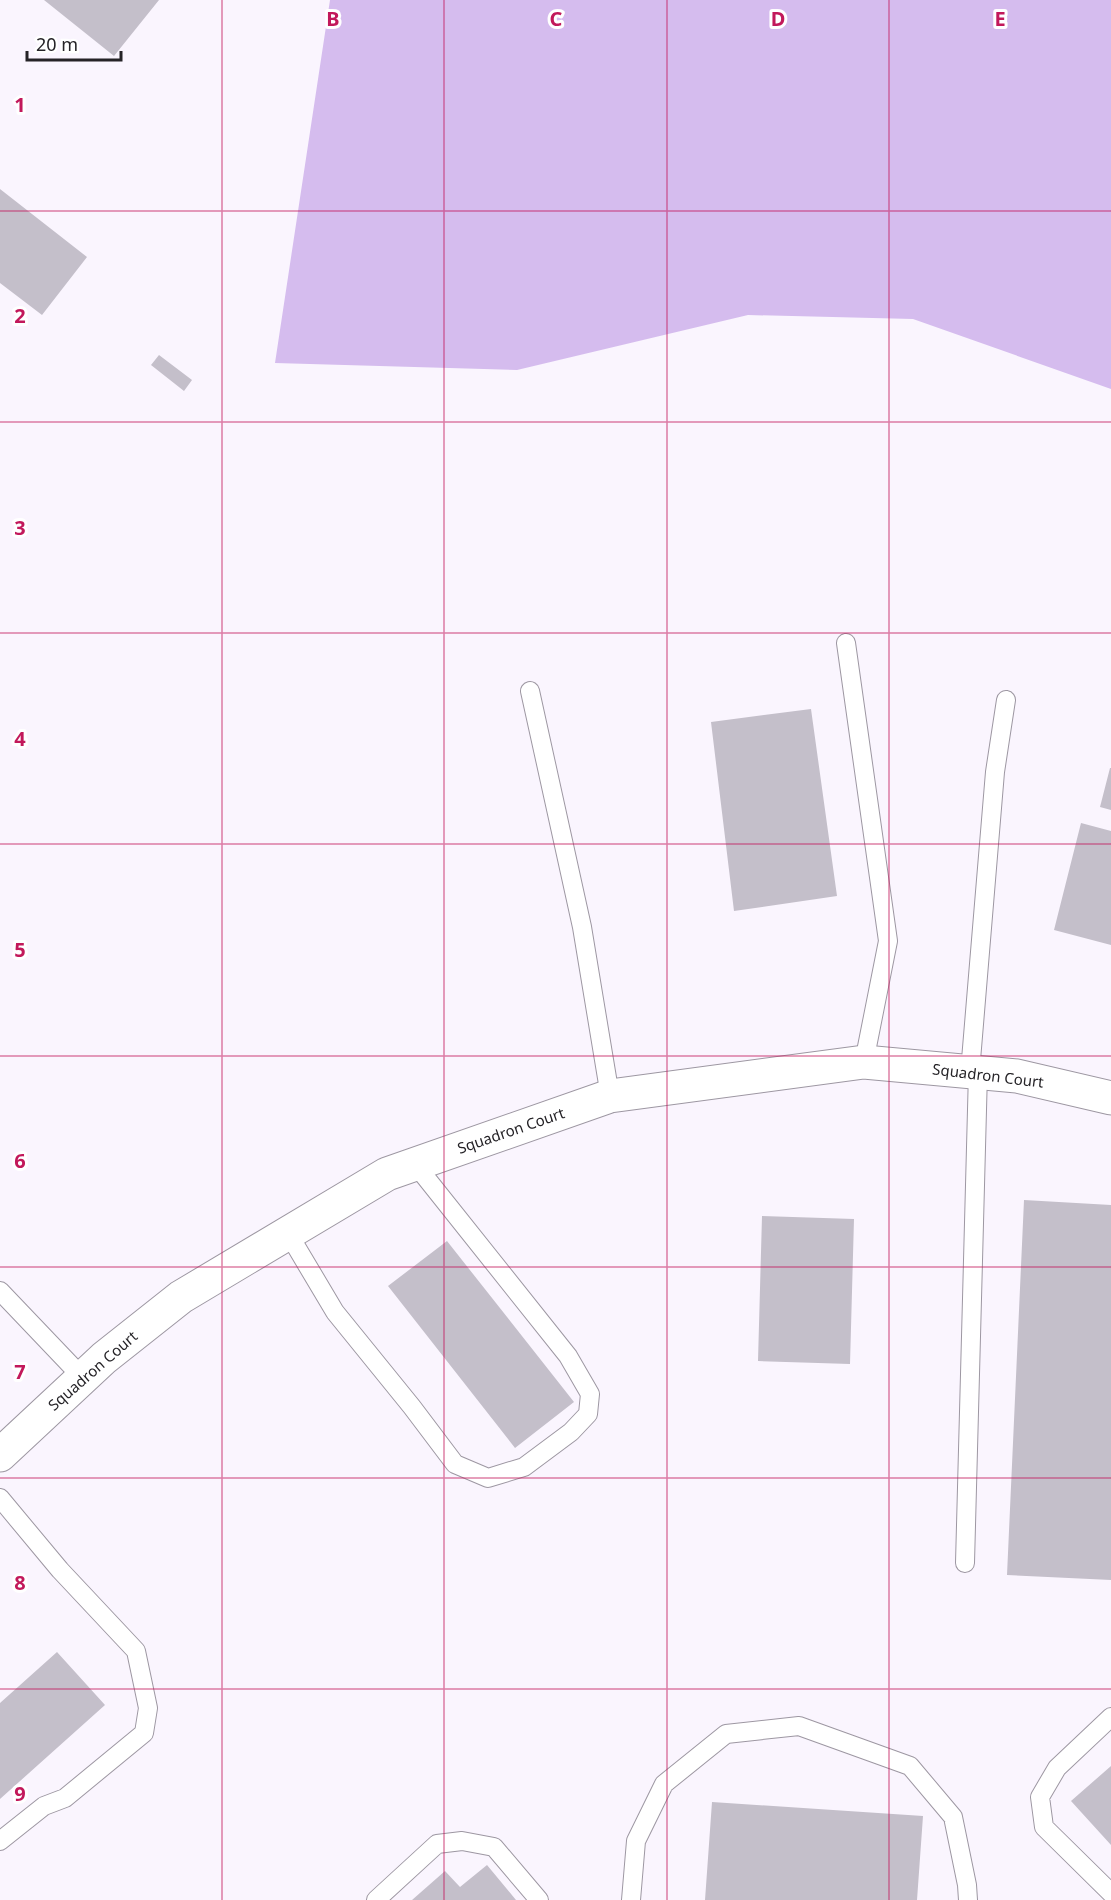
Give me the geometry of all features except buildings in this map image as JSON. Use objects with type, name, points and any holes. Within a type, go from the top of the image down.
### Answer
[{"type":"street","name":"Squadron Court","points":[[0,1455],[104,1358],[181,1297],[387,1174],[610,1096],[864,1062],[1017,1076],[1111,1098]]},
{"type":"lane","points":[[846,643],[888,941],[864,1062]]},
{"type":"lane","points":[[530,691],[582,927],[610,1096]]},
{"type":"lane","points":[[964,1563],[974,1072],[995,772],[1006,700]]},
{"type":"lane","points":[[288,1233],[335,1312],[455,1464],[488,1478],[524,1467],[571,1432],[588,1414],[590,1394],[568,1356],[415,1164]]},
{"type":"lane","points":[[0,1292],[83,1378]]},
{"type":"lane","points":[[0,1498],[60,1570],[136,1651],[148,1708],[144,1733],[65,1798],[44,1806],[0,1841]]},
{"type":"lane","points":[[1111,1718],[1057,1768],[1041,1797],[1044,1827],[1111,1893]]},
{"type":"lane","points":[[631,1900],[636,1841],[664,1784],[726,1734],[799,1726],[910,1766],[953,1817],[968,1900]]},
{"type":"lane","points":[[375,1900],[437,1844],[462,1841],[494,1847],[539,1900]]},
{"type":"shaded area","points":[[330,0],[1111,0],[1111,389],[913,319],[748,315],[517,370],[275,363]]}]
